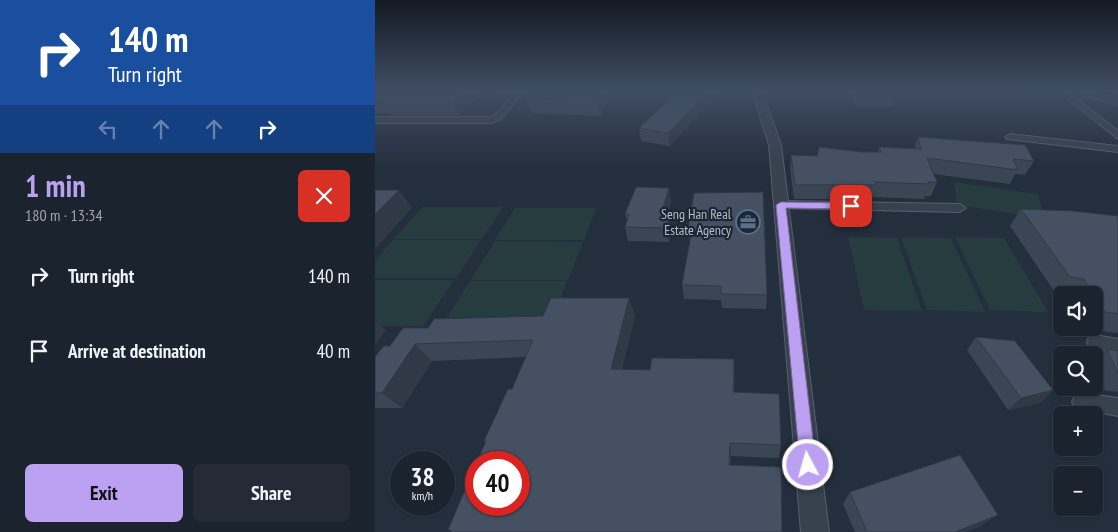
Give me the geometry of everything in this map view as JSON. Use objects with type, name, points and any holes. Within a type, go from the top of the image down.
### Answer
[{"type":"street","points":[[375,120],[491,120],[499,116]]},
{"type":"street","points":[[765,116],[775,145],[815,532]]},
{"type":"street","points":[[1093,116],[1118,136]]},
{"type":"street","points":[[1010,137],[1118,149]]},
{"type":"street","points":[[781,205],[961,208]]},
{"type":"street","points":[[1095,342],[1118,346]]},
{"type":"street","points":[[1081,402],[1118,407]]},
{"type":"green space","points":[[954,182],[1037,194],[1046,219],[957,205]]},
{"type":"green space","points":[[422,207],[503,207],[482,239],[394,239]]},
{"type":"green space","points":[[515,208],[596,208],[584,240],[495,240]]},
{"type":"green space","points":[[848,237],[897,238],[922,311],[864,310]]},
{"type":"green space","points":[[901,237],[951,238],[985,312],[927,310]]},
{"type":"green space","points":[[955,237],[1004,238],[1048,312],[990,310]]},
{"type":"green space","points":[[393,240],[481,240],[456,278],[375,278],[375,261]]},
{"type":"green space","points":[[495,241],[583,242],[568,280],[471,280]]},
{"type":"green space","points":[[375,280],[454,280],[423,326],[375,326]]},
{"type":"green space","points":[[470,281],[567,281],[549,327],[441,327]]},
{"type":"building","points":[[652,116],[685,116],[668,133],[639,128]]},
{"type":"building","points":[[918,137],[1025,145],[1034,161],[1013,159],[1018,170],[927,158],[937,182],[928,182],[929,184],[875,182],[876,185],[795,185],[791,155],[817,156],[819,147],[862,152],[881,152],[879,147],[921,149]]},
{"type":"building","points":[[636,187],[669,188],[661,215],[670,215],[666,228],[625,227],[629,215],[625,214]]},
{"type":"building","points":[[375,190],[399,190],[375,214]]},
{"type":"building","points":[[763,192],[767,295],[721,294],[721,286],[682,285],[692,229],[688,229],[694,193]]},
{"type":"building","points":[[1021,209],[1073,211],[1118,216],[1118,314],[1103,312],[1103,286],[1088,286],[1084,279],[1070,277]]},
{"type":"building","points":[[551,298],[629,298],[611,369],[650,370],[652,358],[734,359],[733,392],[779,394],[781,445],[730,443],[729,465],[781,467],[782,532],[450,532],[451,530],[448,530],[465,490],[465,516],[530,516],[530,451],[482,451],[486,441],[484,441],[508,389],[512,389],[533,340],[415,344],[382,393],[375,393],[375,357],[384,346],[390,346],[403,328],[428,328],[434,319],[543,316]]},
{"type":"building","points":[[976,337],[1015,341],[1053,390],[1021,398]]},
{"type":"building","points":[[1107,349],[1118,351],[1118,374]]},
{"type":"building","points":[[960,455],[998,515],[955,532],[867,532],[850,492]]},
{"type":"place","name":"Seng Han Real Estate Agency","points":[[748,222]]},
{"type":"route","points":[[808,465],[781,205],[851,206]]}]
